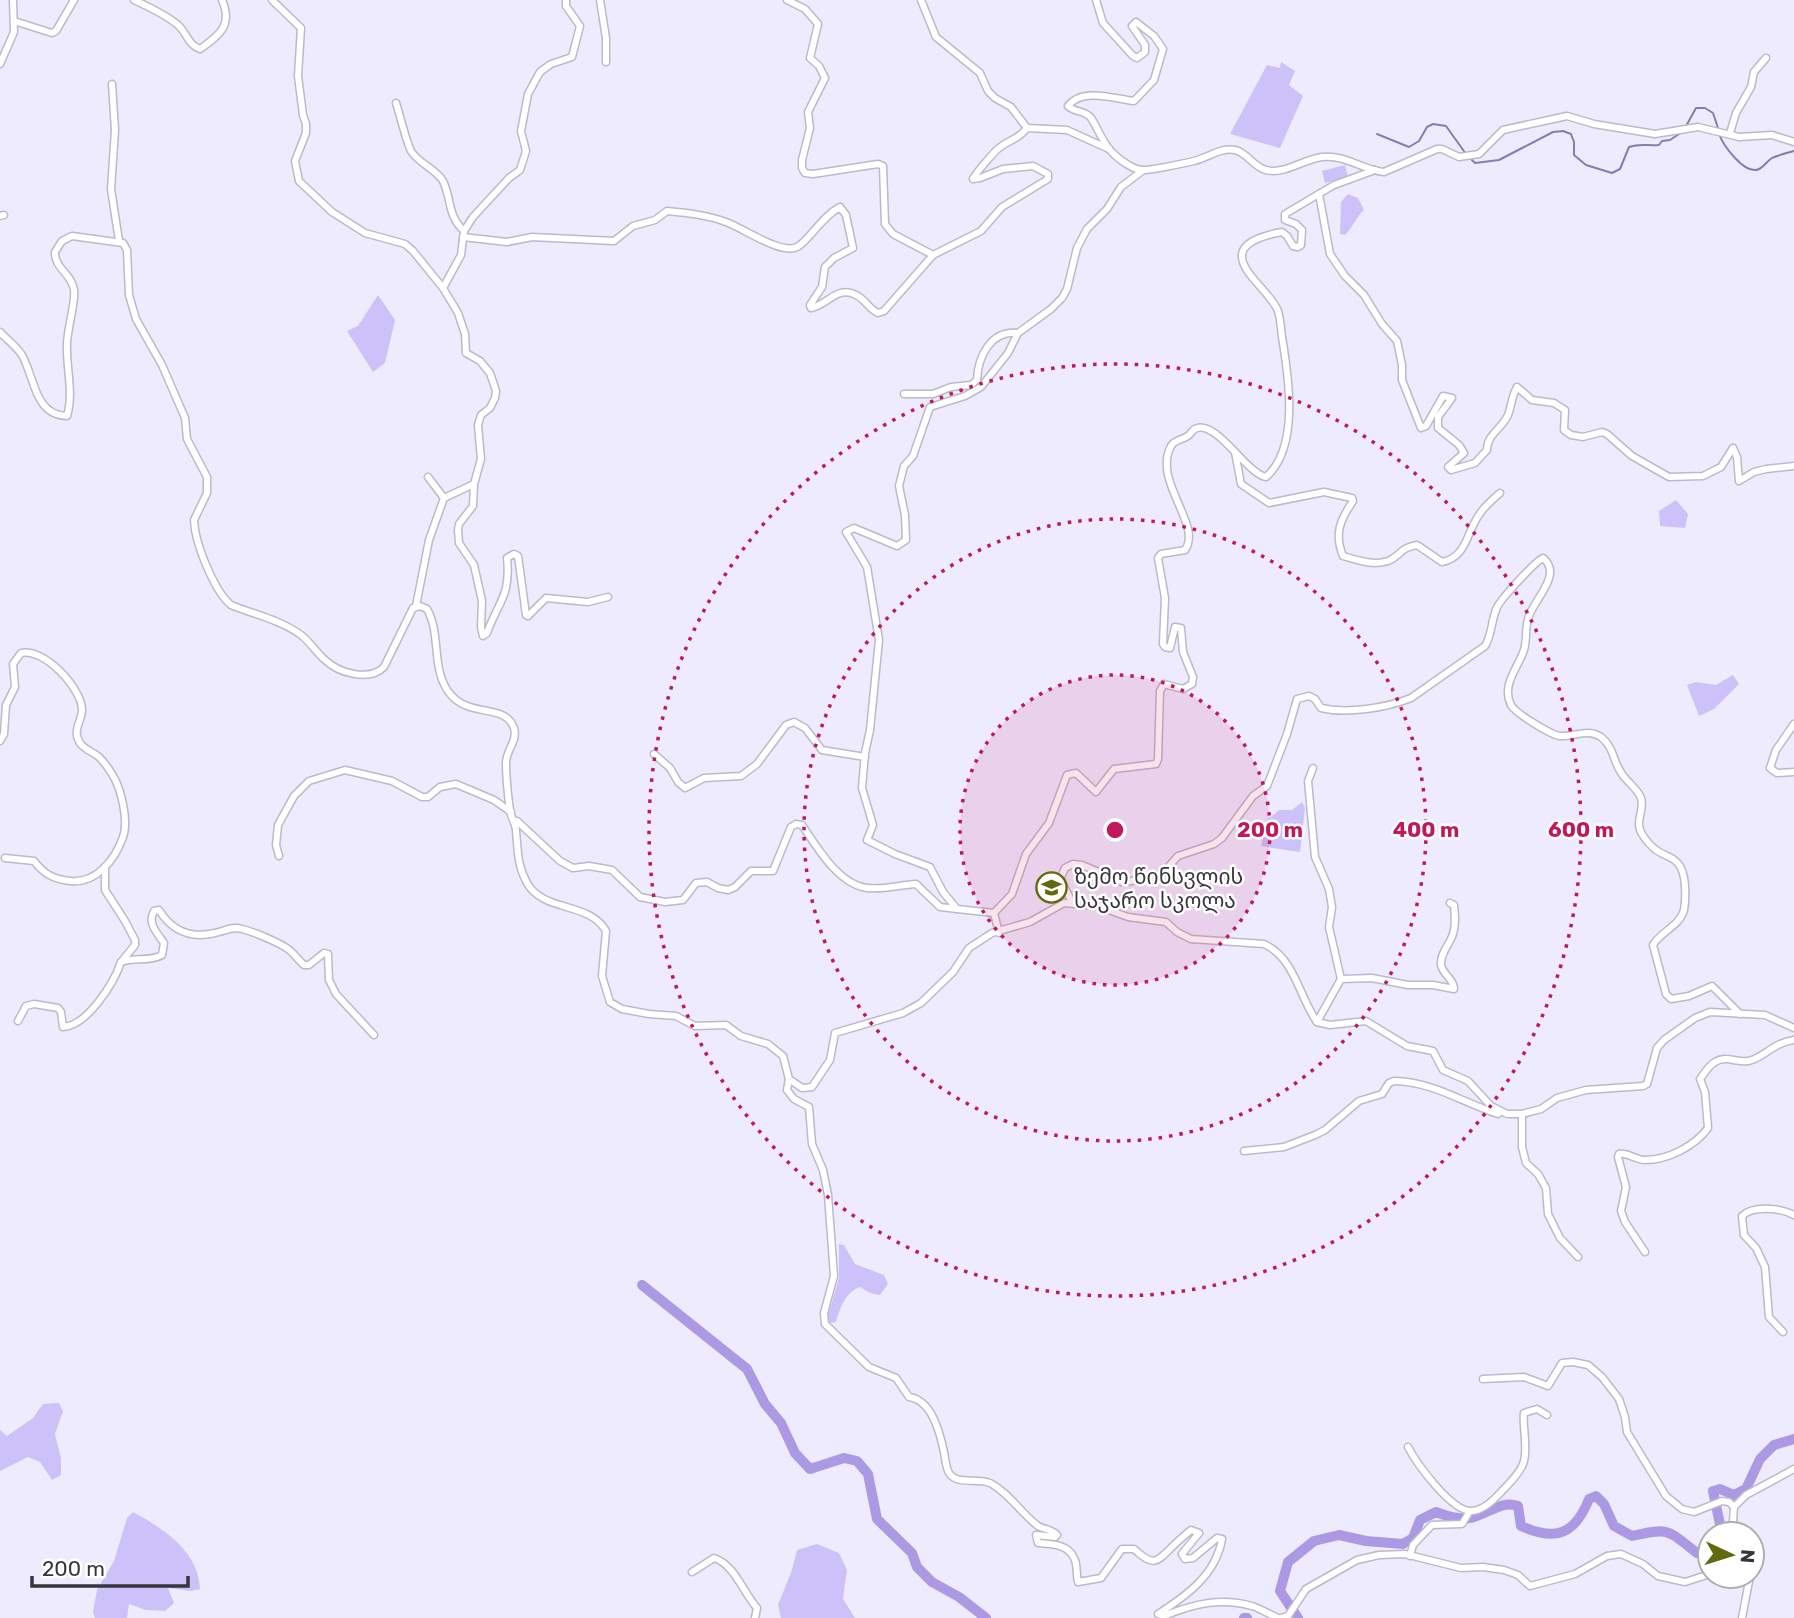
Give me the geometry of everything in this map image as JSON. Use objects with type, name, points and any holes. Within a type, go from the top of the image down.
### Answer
[{"type":"street","points":[[0,64],[14,32],[13,0]]},
{"type":"street","points":[[14,21],[56,32],[74,0]]},
{"type":"street","points":[[134,0],[168,18],[181,28],[194,47],[200,49],[211,41],[227,22],[228,15],[222,0]]},
{"type":"street","points":[[272,0],[301,28],[298,76],[306,133],[295,161],[299,181],[332,212],[365,233],[405,244],[413,251],[443,288],[463,326],[466,353],[480,361],[490,373],[496,391],[490,408],[481,415],[478,425],[481,459],[474,484],[473,506],[459,524],[458,543],[474,565],[482,601],[483,636],[503,601],[508,581],[507,558],[514,554],[518,556],[521,565],[528,616],[546,598],[558,597],[588,602],[608,597]]},
{"type":"street","points":[[443,288],[461,255],[463,234],[481,207],[501,185],[520,170],[526,151],[521,131],[522,116],[528,94],[540,72],[551,64],[572,57],[580,26],[566,6],[566,0]]},
{"type":"street","points":[[600,0],[606,38],[606,62]]},
{"type":"street","points":[[787,0],[805,9],[818,23],[810,58],[819,66],[825,78],[808,112],[810,128],[802,168],[805,173],[813,174],[878,164],[883,166],[885,224],[892,234],[933,256]]},
{"type":"street","points":[[921,0],[928,10],[936,37],[980,73],[988,91],[1011,107],[1027,128],[1067,130],[1109,149],[1127,164],[1142,170]]},
{"type":"street","points":[[1096,0],[1102,23],[1133,56],[1137,58],[1145,52],[1145,45],[1132,26],[1136,22],[1154,36],[1163,49],[1154,80],[1134,101],[1100,96],[1085,97],[1069,104],[1071,109],[1091,117],[1109,149]]},
{"type":"street","points":[[1723,131],[1747,98],[1754,72],[1766,58]]},
{"type":"street","points":[[112,83],[115,130],[111,189],[119,241],[127,250],[129,295],[136,319],[158,357],[185,418],[187,439],[206,477],[205,500],[194,520],[195,530],[216,589],[223,598],[230,605],[301,635],[326,661],[341,670],[363,674],[378,673],[384,667],[416,606],[429,540],[444,498],[474,484]]},
{"type":"street","points":[[396,103],[410,149],[445,185],[454,222],[463,234],[507,242],[532,237],[614,241],[633,226],[656,219],[667,211],[707,216],[729,223],[784,250],[798,247],[825,217],[841,207],[846,215],[853,248],[834,258],[825,267],[822,287],[810,305],[811,308],[819,306],[836,293],[848,292],[860,297],[878,313],[884,312],[933,256],[981,231],[1002,207],[1048,179],[1048,174],[1033,166],[1003,169],[981,178],[973,178],[975,172],[990,160],[998,148],[1019,138],[1027,128]]},
{"type":"street","points":[[994,913],[1012,894],[1027,854],[1049,823],[1067,775],[1076,773],[1096,792],[1114,769],[1156,764],[1160,691],[1164,684],[1183,689],[1192,684],[1193,677],[1183,652],[1181,628],[1175,627],[1173,630],[1170,648],[1165,648],[1163,644],[1165,598],[1158,558],[1161,554],[1185,550],[1189,538],[1168,483],[1169,452],[1173,442],[1186,437],[1199,427],[1224,439],[1257,473],[1266,477],[1274,467],[1285,443],[1289,416],[1288,373],[1278,313],[1267,292],[1245,270],[1243,249],[1250,242],[1282,232],[1293,246],[1298,247],[1301,245],[1302,230],[1296,224],[1285,220],[1285,214],[1334,185],[1375,170],[1391,170],[1437,149],[1459,157],[1474,156],[1485,149],[1503,130],[1563,116],[1655,134],[1688,128],[1723,131],[1739,137],[1772,135],[1794,142]]},
{"type":"street","points":[[957,909],[943,892],[930,867],[895,855],[867,840],[873,825],[862,788],[878,640],[867,567],[846,532],[854,528],[897,546],[906,540],[905,515],[899,486],[904,466],[913,456],[930,407],[965,396],[981,387],[1008,352],[1018,333],[1062,298],[1067,289],[1077,248],[1087,229],[1107,209],[1121,187],[1142,170],[1195,161],[1227,150],[1235,150],[1269,172],[1326,156],[1345,158],[1375,170]]},
{"type":"street","points":[[1320,194],[1330,254],[1397,341],[1402,380],[1422,428],[1426,426],[1443,396],[1452,398],[1438,417],[1438,428],[1459,445],[1464,453],[1451,462],[1448,467],[1451,470],[1475,463],[1487,450],[1487,441],[1508,415],[1510,400],[1517,387],[1532,400],[1554,403],[1565,410],[1564,430],[1571,435],[1583,436],[1602,432],[1607,434],[1632,456],[1670,477],[1703,476],[1721,467],[1733,448],[1737,457],[1739,481],[1754,472],[1794,466]]},
{"type":"street","points":[[0,332],[21,353],[44,408],[55,415],[67,416],[70,388],[67,346],[74,289],[71,279],[56,262],[55,252],[62,241],[72,236],[119,241]]},
{"type":"street","points":[[905,394],[933,394],[951,387],[971,384],[977,380],[982,353],[991,341],[1009,332],[1018,333]]},
{"type":"street","points":[[1234,450],[1241,484],[1269,503],[1324,492],[1352,498],[1353,501],[1342,517],[1337,541],[1343,556],[1362,561],[1390,560],[1404,548],[1417,545],[1441,562],[1452,560],[1464,547],[1480,513],[1500,493]]},
{"type":"street","points":[[428,477],[444,498]]},
{"type":"street","points":[[1072,902],[1060,879],[1065,868],[1073,864],[1082,865],[1122,882],[1148,879],[1163,873],[1178,856],[1214,844],[1222,838],[1253,796],[1267,786],[1297,699],[1309,696],[1315,699],[1321,708],[1340,712],[1397,704],[1411,698],[1485,646],[1490,638],[1496,608],[1506,593],[1543,558],[1548,562],[1550,570],[1548,584],[1528,617],[1524,650],[1510,679],[1508,691],[1511,706],[1519,715],[1558,736],[1586,732],[1599,736],[1607,744],[1620,772],[1641,796],[1642,806],[1637,824],[1642,834],[1656,850],[1669,856],[1682,868],[1684,910],[1653,946],[1666,994],[1671,999],[1679,999],[1712,986],[1740,1014]]},
{"type":"street","points":[[416,606],[427,609],[431,617],[436,658],[449,694],[469,708],[499,713],[509,719],[514,727],[515,737],[507,754],[506,764],[519,864],[530,887],[542,898],[582,912],[606,931],[602,976],[610,1002],[622,1009],[677,1016],[695,1026],[726,1025],[741,1036],[768,1044],[783,1056],[789,1079],[787,1090],[794,1099],[808,1107],[812,1144],[823,1170],[828,1195],[834,1276],[824,1313],[825,1324],[869,1367],[896,1378],[909,1396],[918,1398],[927,1406],[941,1438],[949,1473],[965,1481],[976,1479],[990,1483],[1040,1528],[1053,1531],[1057,1535],[1036,1535],[1038,1543],[1057,1544],[1067,1549],[1074,1558],[1077,1582],[1101,1577],[1122,1549],[1134,1549],[1152,1562],[1161,1560],[1191,1530],[1199,1533],[1182,1554],[1185,1559],[1193,1558],[1217,1538],[1222,1539],[1220,1550],[1203,1580],[1158,1614],[1164,1616],[1210,1601],[1228,1601],[1282,1617],[1299,1601],[1306,1588],[1356,1560],[1378,1555],[1410,1556],[1461,1568],[1504,1570],[1518,1576],[1530,1586],[1575,1574],[1607,1556],[1621,1554],[1643,1564],[1658,1576],[1685,1582],[1696,1578]]},
{"type":"street","points":[[0,741],[4,734],[6,705],[15,687],[13,664],[21,653],[33,652],[65,673],[82,706],[76,736],[83,748],[98,756],[111,772],[122,797],[124,836],[105,867],[93,878],[80,882],[58,880],[46,875],[34,861],[5,858]]},
{"type":"street","points":[[654,754],[670,768],[685,788],[704,778],[741,776],[757,764],[786,725],[794,722],[805,727],[822,750],[865,757]]},
{"type":"street","points":[[1794,724],[1776,750],[1770,768],[1777,773],[1794,772]]},
{"type":"street","points":[[1313,768],[1308,782],[1315,857],[1329,889],[1332,907],[1329,927],[1341,979],[1317,1022]]},
{"type":"street","points":[[279,856],[276,845],[278,825],[294,796],[309,781],[345,770],[392,781],[422,797],[428,797],[440,787],[456,784],[484,795],[510,811],[520,826],[559,861],[573,868],[589,866],[612,870],[640,897],[652,901],[682,900],[696,883],[707,882],[728,890],[735,887],[751,871],[772,871],[792,827],[796,824],[802,825],[825,859],[850,882],[866,888],[916,884],[940,907],[994,913]]},
{"type":"street","points":[[18,1021],[26,1006],[44,1005],[58,1008],[61,1012],[61,1024],[67,1027],[92,1009],[115,981],[121,962],[130,952],[135,940],[107,896],[104,885],[105,867]]},
{"type":"street","points":[[789,1079],[802,1088],[812,1087],[830,1060],[835,1033],[890,1019],[921,1003],[953,972],[969,948],[992,933],[1030,922],[1065,903],[1072,902],[1097,906],[1128,917],[1166,922],[1191,939],[1264,944],[1272,947],[1293,973],[1317,1022],[1330,1025],[1366,1021],[1407,1046],[1433,1051],[1443,1070],[1468,1081],[1491,1106],[1507,1114]]},
{"type":"street","points":[[1341,979],[1372,978],[1408,985],[1433,985],[1454,989],[1454,983],[1442,969],[1441,963],[1456,924],[1454,905],[1450,904]]},
{"type":"street","points":[[121,962],[155,959],[162,955],[164,943],[151,919],[154,911],[159,910],[172,927],[181,933],[198,935],[231,928],[242,929],[289,950],[304,965],[309,965],[324,953],[328,954],[329,981],[336,994],[374,1035]]},
{"type":"street","points":[[994,913],[999,933]]},
{"type":"street","points":[[1244,1152],[1284,1147],[1315,1135],[1325,1130],[1359,1101],[1381,1094],[1389,1083],[1394,1081],[1434,1086],[1475,1107],[1503,1115],[1522,1114],[1541,1109],[1557,1098],[1586,1090],[1647,1084],[1657,1048],[1664,1040],[1695,1018],[1710,1012],[1765,1015],[1794,1028]]},
{"type":"street","points":[[1645,1252],[1625,1222],[1621,1211],[1626,1186],[1619,1154],[1651,1160],[1678,1151],[1700,1139],[1708,1128],[1705,1092],[1700,1079],[1714,1062],[1726,1059],[1745,1062],[1773,1046],[1794,1040]]},
{"type":"street","points":[[1522,1114],[1522,1147],[1526,1163],[1538,1174],[1546,1188],[1548,1214],[1560,1238],[1578,1257]]},
{"type":"street","points":[[1783,1332],[1769,1317],[1765,1267],[1756,1248],[1744,1235],[1742,1216],[1745,1212],[1755,1210],[1778,1210],[1794,1215]]},
{"type":"street","points":[[1483,1378],[1524,1377],[1548,1386],[1562,1363],[1588,1365],[1602,1377],[1619,1399],[1627,1432],[1653,1472],[1662,1492],[1682,1509],[1694,1513],[1722,1501],[1730,1502],[1734,1507]]},
{"type":"street","points":[[1410,1556],[1413,1545],[1432,1525],[1462,1524],[1470,1511],[1493,1501],[1524,1462],[1524,1413],[1537,1409],[1547,1415]]},
{"type":"street","points":[[1408,1447],[1417,1463],[1457,1507],[1470,1511]]},
{"type":"street","points":[[1733,1520],[1734,1507],[1745,1495],[1794,1469]]},
{"type":"street","points":[[692,1572],[713,1558],[720,1560],[757,1608],[755,1618]]},
{"type":"street","points":[[1742,1618],[1747,1590]]},
{"type":"shaded area","points":[[1281,62],[1295,71],[1289,85],[1303,96],[1280,148],[1230,134],[1267,65],[1280,68]]},
{"type":"shaded area","points":[[1345,165],[1348,177],[1325,183],[1322,171]]},
{"type":"shaded area","points":[[1348,194],[1358,198],[1364,210],[1345,235],[1340,234],[1341,202]]},
{"type":"shaded area","points":[[378,295],[395,320],[385,363],[373,372],[347,331],[358,326]]},
{"type":"shaded area","points":[[1676,500],[1688,514],[1685,528],[1660,526],[1659,511]]},
{"type":"shaded area","points":[[1733,675],[1739,684],[1714,709],[1699,716],[1687,685],[1696,682],[1716,685]]},
{"type":"shaded area","points":[[1302,802],[1305,808],[1300,852],[1261,846],[1267,820],[1279,810],[1292,810]]},
{"type":"shaded area","points":[[839,1244],[844,1245],[855,1264],[884,1275],[888,1284],[880,1295],[860,1287],[855,1289],[844,1302],[836,1322],[830,1323],[827,1319],[839,1278]]},
{"type":"shaded area","points":[[59,1403],[63,1411],[55,1434],[61,1458],[61,1475],[52,1480],[40,1462],[28,1457],[0,1471],[0,1430],[7,1436],[33,1418],[43,1404]]},
{"type":"shaded area","points":[[133,1512],[167,1534],[186,1553],[198,1576],[200,1589],[191,1591],[168,1588],[174,1603],[165,1611],[146,1610],[129,1604],[127,1618],[95,1618],[93,1612],[97,1590],[114,1561],[127,1518]]},
{"type":"shaded area","points":[[817,1544],[839,1553],[847,1570],[843,1599],[855,1618],[781,1618],[778,1605],[797,1550]]},
{"type":"waterway","points":[[1685,128],[1696,108],[1705,108],[1713,113],[1718,128]]},
{"type":"waterway","points":[[1377,134],[1409,147],[1419,141],[1427,127],[1433,124],[1446,126],[1466,154]]},
{"type":"waterway","points":[[1470,158],[1475,163],[1499,160],[1553,132],[1563,131],[1571,134],[1574,155],[1586,165],[1612,173],[1620,169],[1629,147],[1659,145],[1682,132]]},
{"type":"waterway","points":[[1719,134],[1735,158],[1753,170],[1761,168],[1772,158],[1794,151]]},
{"type":"waterway","points":[[642,1285],[747,1369],[765,1404],[781,1423],[795,1453],[810,1469],[844,1458],[857,1461],[868,1474],[877,1519],[912,1553],[917,1567],[932,1582],[959,1597],[986,1618]]},
{"type":"waterway","points":[[1719,1520],[1713,1491],[1720,1489],[1734,1495],[1746,1489],[1760,1459],[1774,1445],[1794,1439]]},
{"type":"waterway","points":[[1298,1618],[1280,1591],[1288,1562],[1314,1541],[1339,1535],[1366,1541],[1403,1544],[1413,1538],[1420,1520],[1436,1512],[1466,1518],[1499,1506],[1518,1506],[1521,1526],[1554,1534],[1571,1527],[1589,1499],[1596,1496],[1604,1504],[1614,1526],[1632,1536],[1668,1532],[1696,1552]]},
{"type":"place","name":"ზემო წინსვლის საჯარო სკოლა","points":[[1051,888]]}]
